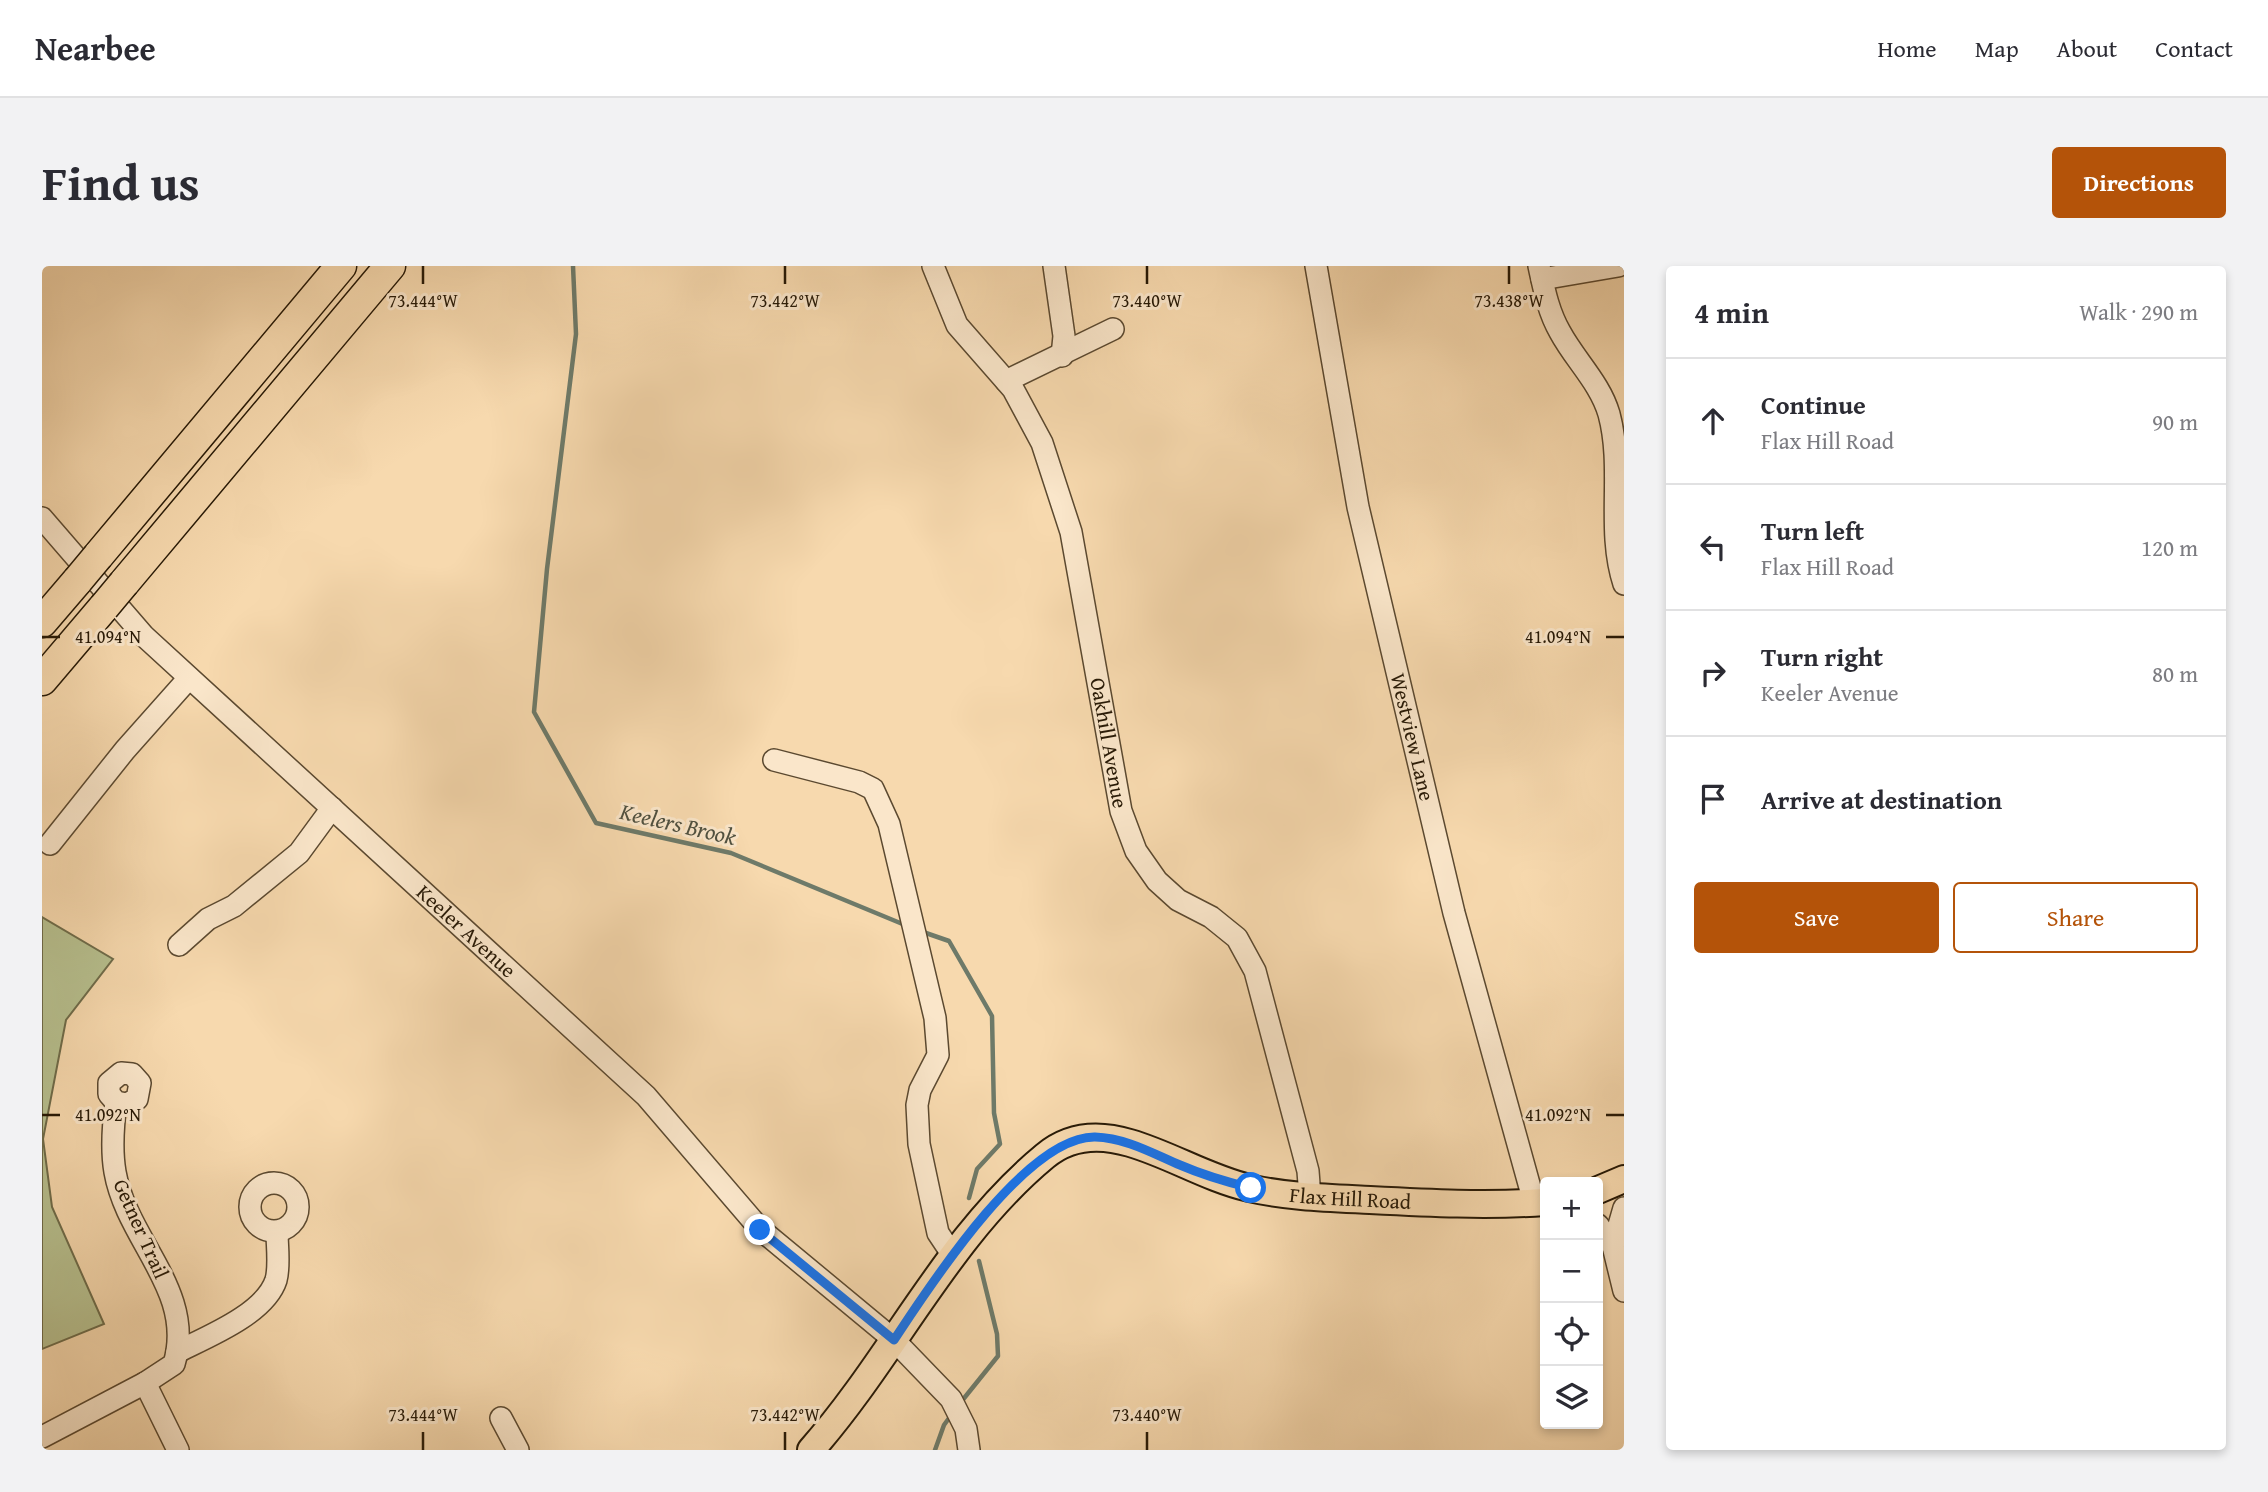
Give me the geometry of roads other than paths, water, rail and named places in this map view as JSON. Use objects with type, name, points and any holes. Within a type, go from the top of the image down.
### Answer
[{"type":"highway","points":[[42,622],[341,266]]},
{"type":"highway","points":[[42,680],[390,266]]},
{"type":"main road","name":"Flax Hill Road","points":[[811,1450],[894,1340],[951,1254],[997,1202],[1045,1156],[1063,1144],[1083,1138],[1129,1143],[1215,1179],[1251,1188],[1310,1197],[1440,1204],[1539,1202]]},
{"type":"main road","points":[[1603,1188],[1624,1179]]},
{"type":"street","name":"Oakhill Avenue","points":[[933,266],[957,325],[1006,381],[1042,443],[1071,532],[1121,811],[1136,851],[1157,881],[1178,900],[1211,917],[1237,938],[1255,971],[1308,1171],[1310,1197]]},
{"type":"street","points":[[1055,266],[1065,336],[1062,356]]},
{"type":"street","name":"Westview Lane","points":[[1316,266],[1358,507],[1454,913],[1539,1202]]},
{"type":"street","points":[[1618,266],[1541,272],[1553,320],[1605,404],[1612,427],[1620,482],[1615,541],[1624,584]]},
{"type":"street","points":[[1006,381],[1113,329]]},
{"type":"street","name":"Keeler Avenue","points":[[42,519],[144,636],[646,1096],[760,1230],[894,1340],[957,1410],[966,1429],[969,1450]]},
{"type":"street","points":[[50,844],[189,678]]},
{"type":"street","points":[[774,760],[859,782],[873,789],[889,824],[935,1018],[938,1055],[920,1090],[917,1105],[919,1144],[938,1233],[951,1254]]},
{"type":"street","points":[[179,945],[208,919],[234,906],[291,860],[332,808]]},
{"type":"street","name":"Getner Trail","points":[[116,1102],[112,1128],[115,1174],[137,1229],[176,1306],[181,1340],[177,1352]]},
{"type":"street","points":[[1614,1246],[1624,1208]]},
{"type":"street","points":[[42,1437],[145,1383],[174,1364],[177,1352],[225,1329],[268,1296],[277,1278],[277,1232]]},
{"type":"street","points":[[1603,1232],[1614,1246],[1624,1291]]},
{"type":"street","points":[[145,1383],[178,1450]]},
{"type":"street","points":[[501,1419],[518,1450]]},
{"type":"waterway","name":"Keelers Brook","points":[[573,266],[576,334],[547,569],[534,712],[596,823],[731,853],[905,925]]},
{"type":"waterway","name":"Keelers Brook","points":[[923,932],[949,941],[992,1016],[994,1113],[1000,1144],[977,1169],[969,1198]]},
{"type":"waterway","name":"Keelers Brook","points":[[961,1402],[998,1356],[997,1334],[979,1261]]},
{"type":"waterway","name":"Keelers Brook","points":[[935,1450],[944,1425],[952,1414]]}]
